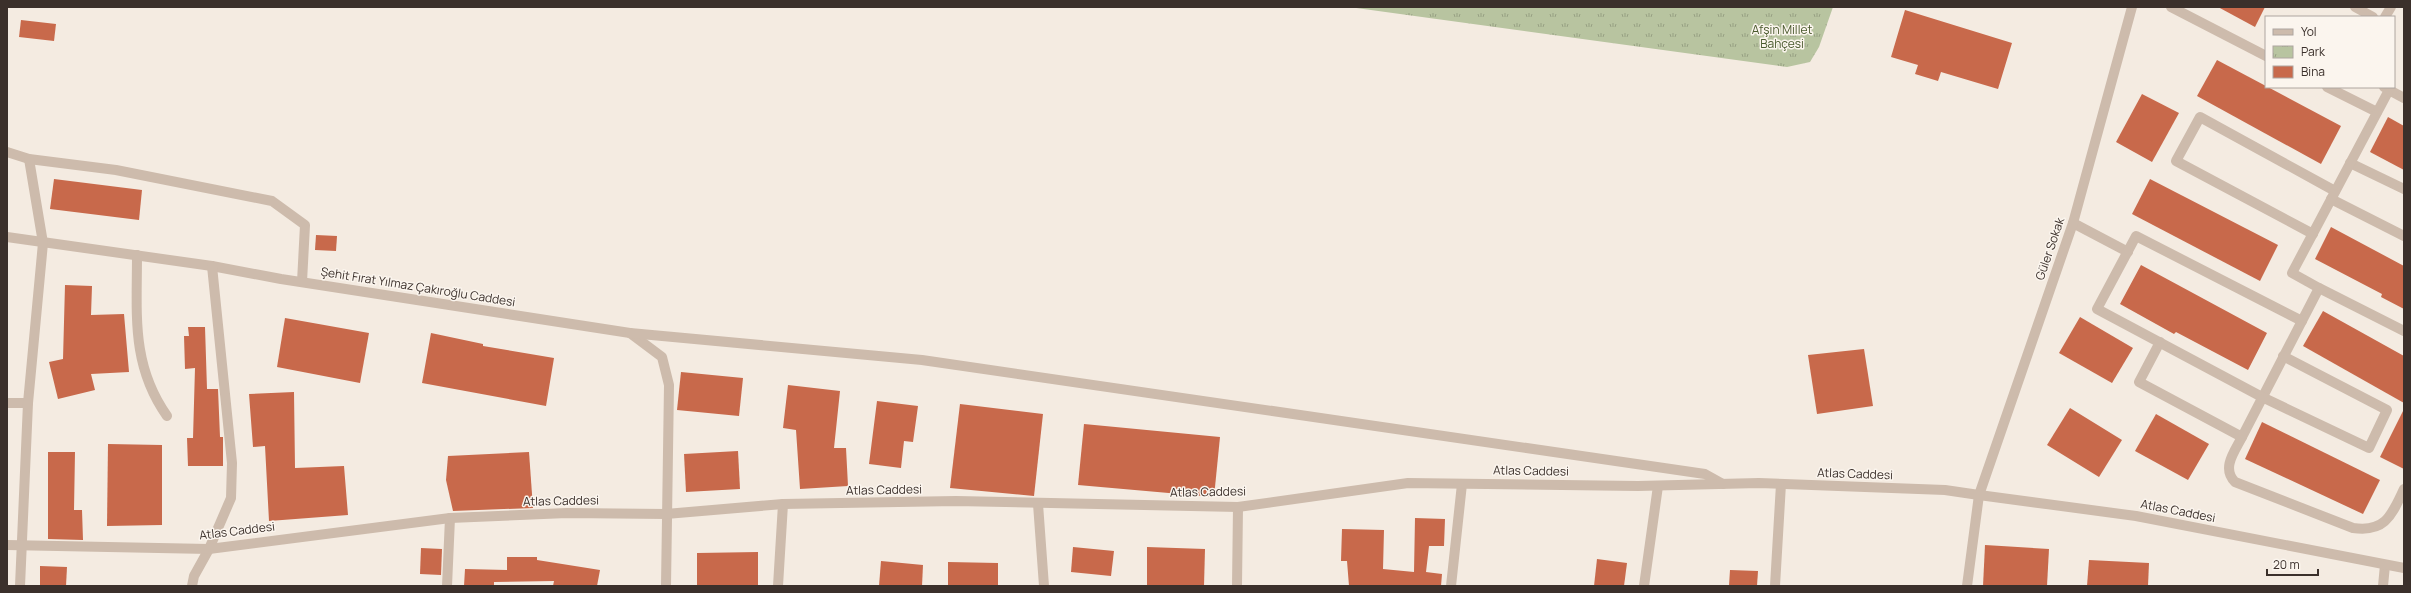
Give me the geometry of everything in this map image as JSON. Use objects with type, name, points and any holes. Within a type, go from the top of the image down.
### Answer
[{"type":"street","name":"Güler Sokak","points":[[1967,586],[1979,495],[2073,223],[2132,7]]},
{"type":"street","points":[[2171,7],[2265,55]]},
{"type":"street","points":[[2355,7],[2371,16]]},
{"type":"street","points":[[2386,16],[2391,7]]},
{"type":"street","points":[[2330,88],[2377,112]]},
{"type":"street","points":[[2404,98],[2386,89],[2377,112],[2292,274],[2404,331]]},
{"type":"street","points":[[2313,234],[2176,161],[2200,117],[2404,236]]},
{"type":"street","points":[[7,152],[29,159],[116,170],[272,201],[305,225],[302,282]]},
{"type":"street","points":[[20,586],[28,403],[43,243],[29,159]]},
{"type":"street","points":[[2350,163],[2404,189]]},
{"type":"street","points":[[2073,223],[2128,252]]},
{"type":"street","points":[[2283,356],[2387,410],[2369,448],[2262,397],[2096,309],[2136,236],[2302,321]]},
{"type":"street","name":"Şehit Fırat Yılmaz Çakıroğlu Caddesi","points":[[7,237],[212,266],[302,282],[630,333],[662,357],[668,385],[666,586]]},
{"type":"street","points":[[137,256],[139,351],[147,380],[167,416]]},
{"type":"street","points":[[192,586],[194,576],[209,549],[231,498],[232,463],[212,266]]},
{"type":"street","points":[[2319,288],[2229,463],[2229,474],[2235,482],[2353,528],[2369,529],[2385,522],[2391,516],[2404,489]]},
{"type":"street","points":[[630,333],[922,360],[1705,474],[1723,484]]},
{"type":"street","points":[[2160,342],[2139,382],[2242,437]]},
{"type":"street","points":[[7,403],[28,403]]},
{"type":"street","name":"Atlas Caddesi","points":[[7,545],[209,549],[450,518],[567,512],[666,514],[783,504],[956,501],[1038,504],[1238,507],[1408,483],[1658,486],[1781,484],[1945,490],[2136,516],[2404,568]]},
{"type":"street","points":[[1451,586],[1462,484]]},
{"type":"street","points":[[1775,586],[1781,484]]},
{"type":"street","points":[[1644,586],[1658,486]]},
{"type":"street","points":[[778,586],[783,504]]},
{"type":"street","points":[[1038,504],[1044,586]]},
{"type":"street","points":[[1237,586],[1238,507]]},
{"type":"street","points":[[447,586],[450,518]]},
{"type":"street","points":[[2383,586],[2385,565]]},
{"type":"green space","name":"Afşin Millet Bahçesi","points":[[1349,7],[1833,7],[1819,47],[1810,62],[1787,67]]},
{"type":"building","points":[[2218,7],[2265,7],[2255,27]]},
{"type":"building","points":[[1905,10],[2012,43],[1998,89],[1941,72],[1938,81],[1915,74],[1918,65],[1891,57]]},
{"type":"building","points":[[21,20],[56,24],[54,41],[19,37]]},
{"type":"building","points":[[2217,60],[2265,86],[2265,88],[2270,88],[2341,126],[2321,164],[2197,96]]},
{"type":"building","points":[[2142,94],[2179,113],[2152,162],[2116,142]]},
{"type":"building","points":[[2388,117],[2404,126],[2404,170],[2370,152]]},
{"type":"building","points":[[54,179],[142,190],[139,220],[50,209]]},
{"type":"building","points":[[2150,179],[2278,245],[2260,281],[2132,214]]},
{"type":"building","points":[[2331,227],[2404,266],[2404,309],[2381,297],[2382,294],[2315,259]]},
{"type":"building","points":[[316,235],[337,236],[336,251],[315,250]]},
{"type":"building","points":[[2141,265],[2267,333],[2248,370],[2176,332],[2174,334],[2120,304]]},
{"type":"building","points":[[65,285],[92,286],[91,315],[124,314],[129,372],[91,374],[95,390],[58,399],[49,362],[63,359]]},
{"type":"building","points":[[2323,311],[2404,356],[2404,403],[2303,346]]},
{"type":"building","points":[[2080,317],[2133,348],[2112,383],[2059,353]]},
{"type":"building","points":[[285,318],[369,333],[360,383],[277,367]]},
{"type":"building","points":[[188,327],[205,327],[207,389],[218,389],[220,437],[223,437],[223,466],[188,466],[187,438],[193,438],[195,368],[185,369],[184,336],[189,336]]},
{"type":"building","points":[[431,333],[483,344],[483,346],[554,358],[546,406],[422,383]]},
{"type":"building","points":[[1864,349],[1873,406],[1817,414],[1808,355]]},
{"type":"building","points":[[681,372],[743,378],[739,416],[677,410]]},
{"type":"building","points":[[788,385],[840,391],[834,448],[846,448],[848,486],[800,489],[796,430],[783,428]]},
{"type":"building","points":[[294,392],[295,468],[344,466],[348,515],[269,521],[265,446],[253,447],[249,394]]},
{"type":"building","points":[[877,401],[918,406],[913,442],[904,441],[901,468],[869,464]]},
{"type":"building","points":[[960,404],[1043,414],[1034,496],[950,488]]},
{"type":"building","points":[[2070,408],[2122,440],[2099,477],[2047,445]]},
{"type":"building","points":[[2404,409],[2404,469],[2380,457]]},
{"type":"building","points":[[2156,414],[2209,444],[2188,480],[2135,451]]},
{"type":"building","points":[[2262,422],[2380,480],[2363,514],[2245,459]]},
{"type":"building","points":[[1084,424],[1220,437],[1214,497],[1078,485]]},
{"type":"building","points":[[108,444],[162,445],[162,525],[107,526]]},
{"type":"building","points":[[738,451],[740,489],[686,492],[684,454]]},
{"type":"building","points":[[48,452],[75,452],[74,510],[82,510],[83,540],[48,539]]},
{"type":"building","points":[[529,452],[533,508],[453,511],[446,480],[448,456]]},
{"type":"building","points":[[1415,518],[1445,519],[1444,546],[1429,546],[1426,572],[1442,574],[1441,586],[1349,586],[1347,561],[1341,561],[1342,529],[1384,530],[1383,569],[1414,572]]},
{"type":"building","points":[[1985,545],[2049,549],[2047,586],[1983,586]]},
{"type":"building","points":[[1073,547],[1114,551],[1111,576],[1071,572]]},
{"type":"building","points":[[1147,547],[1205,549],[1204,586],[1147,586]]},
{"type":"building","points":[[421,548],[442,549],[441,575],[420,574]]},
{"type":"building","points":[[758,552],[758,586],[697,586],[697,553]]},
{"type":"building","points":[[507,557],[537,557],[537,560],[600,570],[597,586],[553,586],[554,581],[494,582],[494,586],[464,586],[465,569],[507,570]]},
{"type":"building","points":[[1597,559],[1627,563],[1624,586],[1594,586]]},
{"type":"building","points":[[2089,560],[2149,563],[2148,586],[2087,586]]},
{"type":"building","points":[[881,561],[923,565],[922,586],[879,586]]},
{"type":"building","points":[[948,562],[998,563],[998,586],[948,586]]},
{"type":"building","points":[[40,566],[67,567],[66,586],[40,586]]},
{"type":"building","points":[[1730,570],[1758,571],[1757,586],[1729,586]]}]
